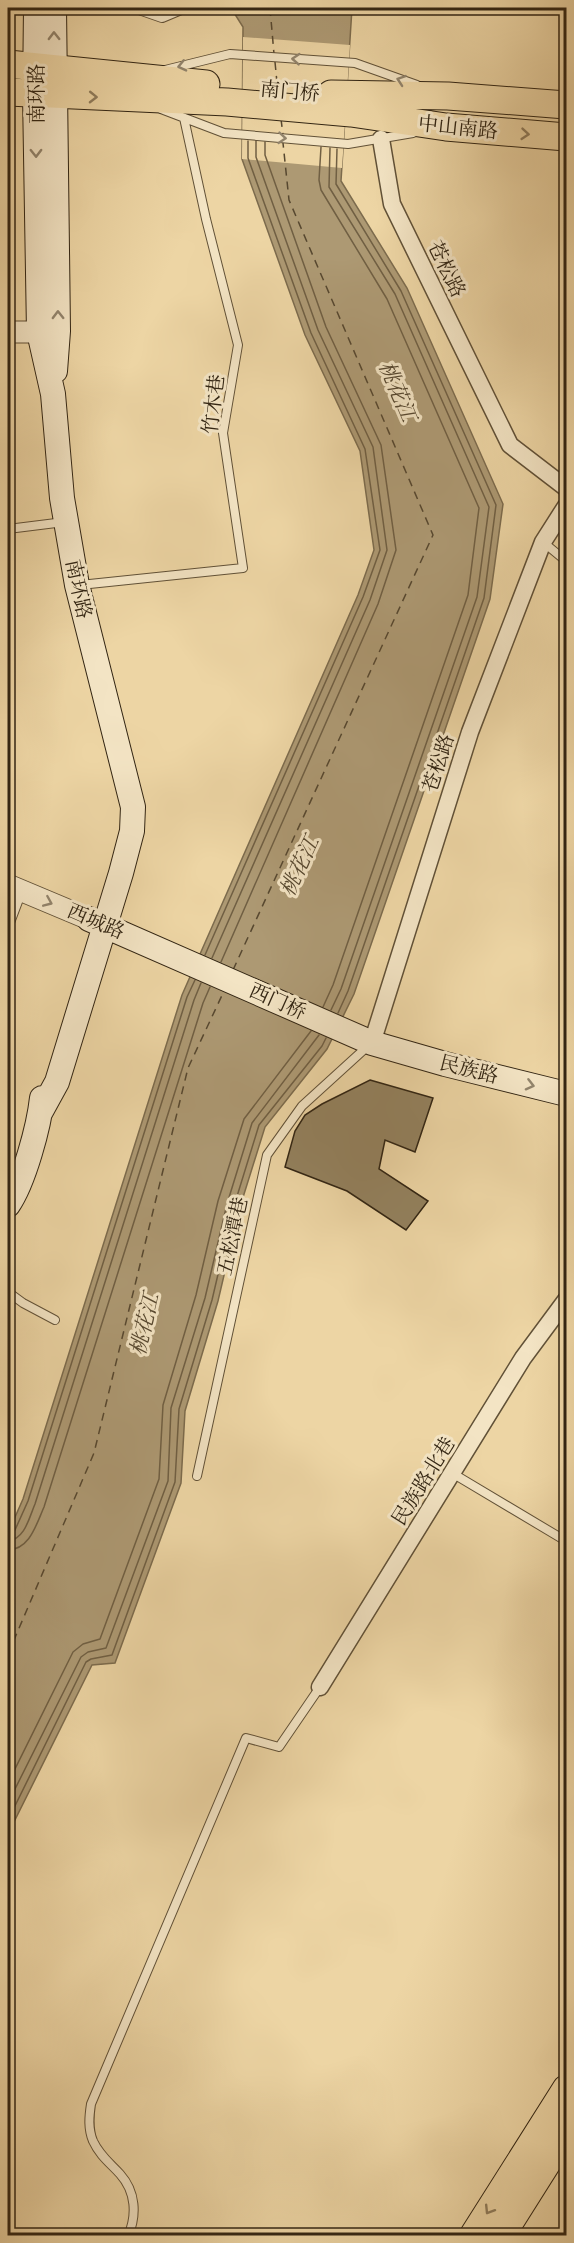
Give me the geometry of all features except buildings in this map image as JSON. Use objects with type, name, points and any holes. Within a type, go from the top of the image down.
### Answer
[{"type":"main road","name":"南环路","points":[[10,1194],[24,1169],[40,1113],[57,1082],[120,828],[127,780],[77,585],[62,498],[53,394],[39,332],[45,69],[36,8]]},
{"type":"main road","name":"南环路","points":[[45,69],[54,8]]},
{"type":"main road","points":[[8,64],[45,69],[132,88]]},
{"type":"main road","points":[[8,92],[45,96],[132,88]]},
{"type":"main road","name":"南门桥","points":[[132,88],[351,104]]},
{"type":"main road","name":"南环路","points":[[45,96],[58,331],[53,394]]},
{"type":"main road","name":"中山南路","points":[[351,104],[448,96],[567,105]]},
{"type":"main road","name":"中山南路","points":[[351,104],[446,127],[567,137]]},
{"type":"main road","name":"西城路","points":[[97,922],[183,959]]},
{"type":"main road","name":"西门桥","points":[[183,959],[372,1043]]},
{"type":"main road","name":"民族路","points":[[372,1043],[445,1064],[567,1094]]},
{"type":"main road","points":[[473,2235],[515,2191],[553,2146],[567,2089]]},
{"type":"main road","points":[[501,2235],[515,2191]]},
{"type":"street","points":[[139,8],[162,16],[181,8]]},
{"type":"street","name":"苍松路","points":[[381,139],[392,204],[510,445],[567,488]]},
{"type":"street","points":[[8,332],[39,332]]},
{"type":"street","name":"苍松路","points":[[372,1043],[470,732],[543,542],[567,506]]},
{"type":"street","name":"西城路","points":[[15,888],[97,922]]},
{"type":"street","name":"民族路北巷","points":[[321,1687],[523,1358],[567,1300]]},
{"type":"lane","points":[[132,88],[230,54],[355,63],[448,96]]},
{"type":"lane","points":[[132,88],[184,118],[224,133],[348,144],[446,127]]},
{"type":"lane","name":"竹木巷","points":[[77,585],[243,568],[223,434],[238,345],[206,219],[184,118]]},
{"type":"lane","points":[[8,529],[66,522]]},
{"type":"lane","points":[[543,542],[567,561]]},
{"type":"lane","points":[[8,928],[15,888]]},
{"type":"lane","name":"五松潭巷","points":[[197,1476],[267,1155],[302,1106],[372,1043]]},
{"type":"lane","points":[[8,1292],[55,1320]]},
{"type":"lane","points":[[452,1473],[567,1541]]},
{"type":"lane","points":[[128,2235],[134,2223],[131,2189],[120,2174],[104,2159],[93,2140],[89,2122],[91,2104],[246,1738],[279,1747],[321,1687]]},
{"type":"water","name":"桃花江","points":[[231,8],[352,8],[341,181],[407,288],[503,504],[490,599],[354,994],[327,1049],[265,1127],[240,1207],[218,1301],[185,1411],[181,1483],[115,1663],[92,1665],[8,1834],[8,1533],[23,1499],[182,995],[358,595],[374,550],[360,451],[305,335],[242,159],[243,27]]},
{"type":"pier","points":[[243,37],[350,45],[342,168],[242,159]]},
{"type":"ferry route","points":[[270,8],[274,54]]},
{"type":"ferry route","points":[[275,62],[278,93]]},
{"type":"ferry route","points":[[281,119],[283,135]]},
{"type":"ferry route","points":[[233,970],[433,535],[289,200],[283,143]]},
{"type":"ferry route","points":[[8,1654],[94,1453],[188,1068],[224,991]]}]
